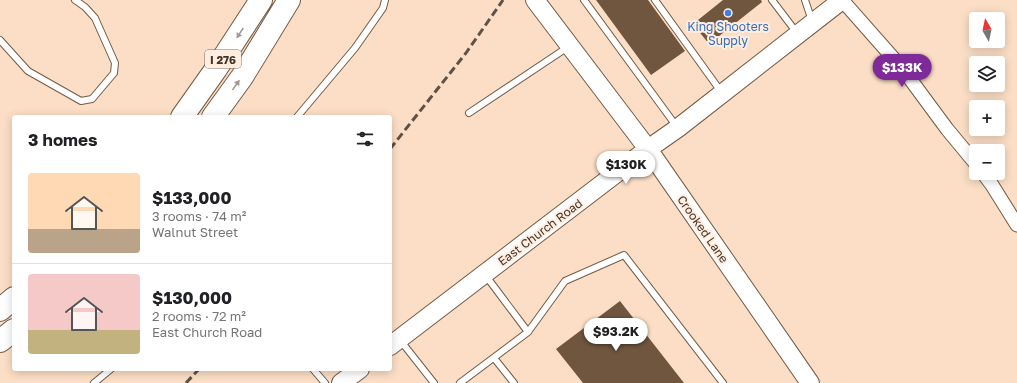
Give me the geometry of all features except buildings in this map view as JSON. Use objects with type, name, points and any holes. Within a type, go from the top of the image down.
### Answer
[{"type":"highway","name":"I 276","points":[[183,115],[216,69],[261,0]]},
{"type":"highway","name":"I 276","points":[[214,115],[242,77],[289,0]]},
{"type":"highway","points":[[0,310],[12,300]]},
{"type":"highway","points":[[0,342],[12,332]]},
{"type":"street","name":"Crooked Lane","points":[[535,0],[648,149],[810,383]]},
{"type":"street","name":"East Church Road","points":[[395,343],[648,149],[678,128],[842,0]]},
{"type":"street","points":[[842,0],[902,68],[947,129],[969,156]]},
{"type":"street","points":[[988,180],[1017,225]]},
{"type":"lane","points":[[0,40],[28,71],[81,101],[92,100],[114,73],[115,63],[95,18],[85,7],[75,0]]},
{"type":"lane","points":[[299,115],[355,48],[383,8],[384,0]]},
{"type":"lane","points":[[584,0],[678,128]]},
{"type":"lane","points":[[655,0],[723,93]]},
{"type":"lane","points":[[772,0],[798,35]]},
{"type":"lane","points":[[805,0],[813,23]]},
{"type":"lane","points":[[469,113],[569,46]]},
{"type":"lane","points":[[460,383],[528,332],[565,281],[624,255],[723,383]]},
{"type":"lane","points":[[484,274],[528,332]]},
{"type":"lane","points":[[395,343],[434,383]]},
{"type":"lane","points":[[494,358],[514,383]]},
{"type":"lane","points":[[94,383],[109,371]]},
{"type":"lane","points":[[314,371],[324,383]]},
{"type":"railway","points":[[392,146],[466,53],[503,0]]},
{"type":"railway","points":[[186,383],[197,371]]},
{"type":"place","name":"King Shooters Supply","points":[[728,13]]}]
